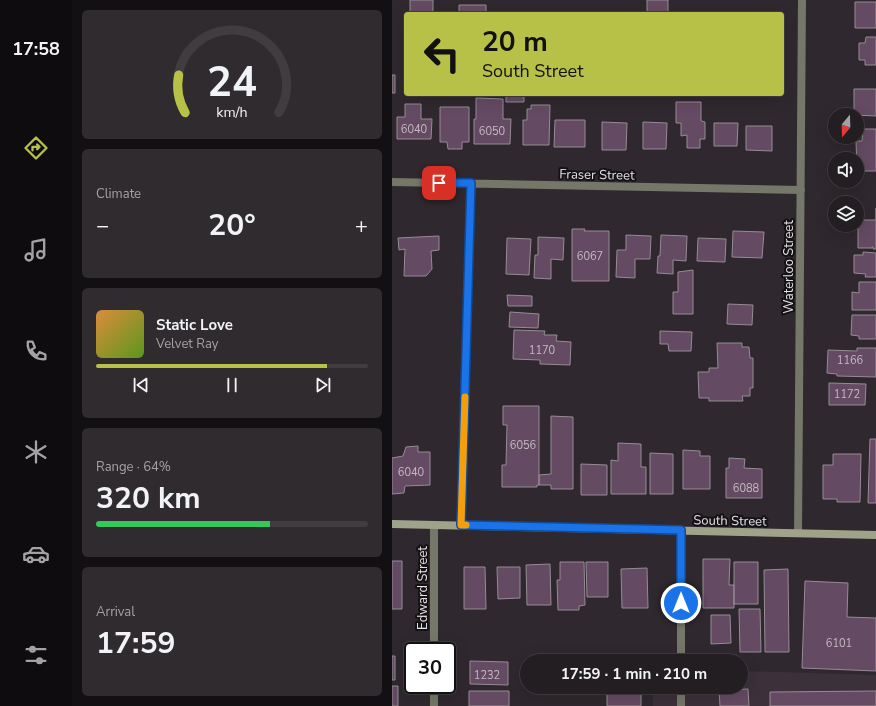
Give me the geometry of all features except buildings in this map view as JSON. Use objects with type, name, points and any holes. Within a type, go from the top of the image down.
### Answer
[{"type":"main road","name":"South Street","points":[[392,524],[876,535]]},
{"type":"street","name":"Waterloo Street","points":[[798,534],[802,0]]},
{"type":"street","name":"Fraser Street","points":[[392,182],[801,190]]},
{"type":"street","points":[[461,525],[471,183]]},
{"type":"street","name":"Edward Street","points":[[434,525],[434,642]]},
{"type":"street","points":[[681,530],[681,654]]},
{"type":"street","points":[[434,694],[434,706]]},
{"type":"street","points":[[681,694],[682,706]]},
{"type":"shaded area","points":[[748,671],[876,675],[876,706],[653,706],[653,694],[748,694]]},
{"type":"slow traffic","points":[[465,397],[461,525],[466,525]]},
{"type":"route","points":[[439,183],[471,183],[461,525],[681,530],[681,603]]}]
